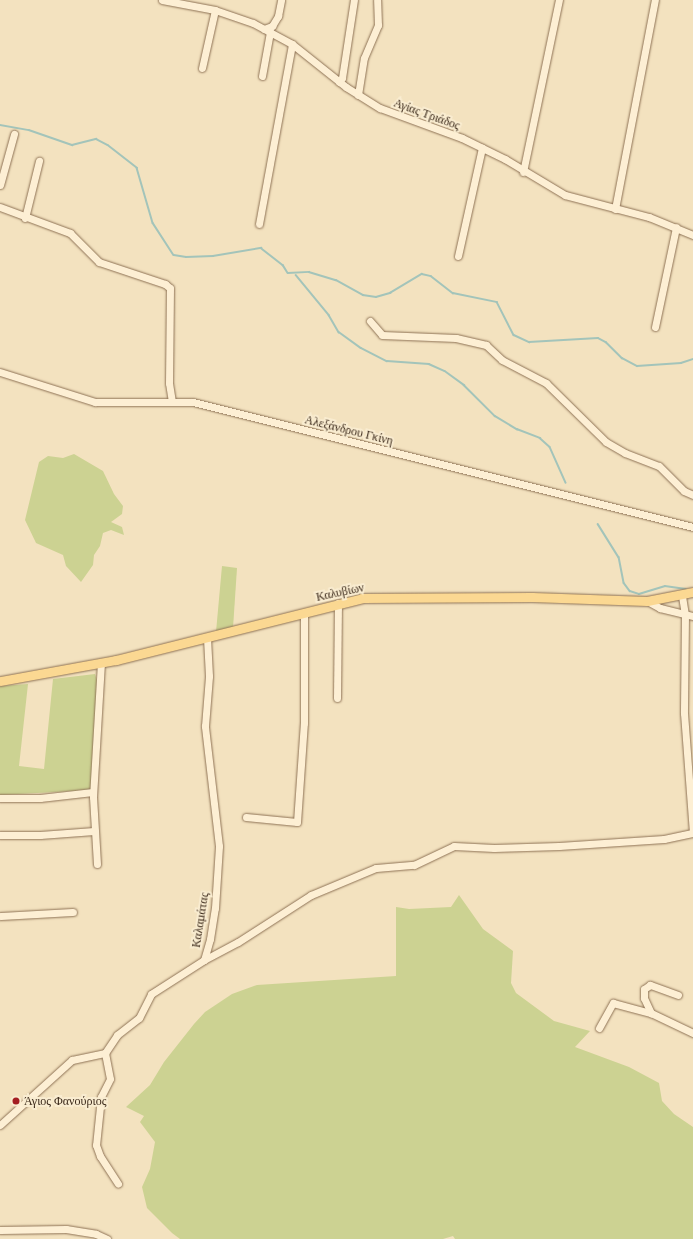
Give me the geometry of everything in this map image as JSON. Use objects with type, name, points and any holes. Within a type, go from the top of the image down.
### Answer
[{"type":"main road","name":"Καλυβίων","points":[[0,681],[101,663],[208,638],[338,603],[376,597],[539,597],[647,601],[687,594]]},
{"type":"street","name":"Αγίας Τριάδος","points":[[162,0],[215,10],[267,31],[292,44],[339,82],[358,95],[398,116],[482,148],[523,172],[571,197],[676,227],[693,235]]},
{"type":"street","points":[[262,76],[267,31],[278,16],[281,0]]},
{"type":"street","points":[[339,82],[342,78],[354,0]]},
{"type":"street","points":[[358,95],[364,58],[378,25],[377,0]]},
{"type":"street","points":[[523,172],[559,0]]},
{"type":"street","points":[[615,209],[655,0]]},
{"type":"street","points":[[202,68],[215,10]]},
{"type":"street","points":[[259,224],[292,44]]},
{"type":"street","points":[[0,185],[14,134]]},
{"type":"street","points":[[458,256],[482,148]]},
{"type":"street","points":[[25,218],[40,161]]},
{"type":"street","points":[[0,207],[25,218],[70,233],[99,262],[165,284],[170,288],[169,383],[172,402]]},
{"type":"street","points":[[656,327],[676,227]]},
{"type":"street","points":[[370,321],[382,335],[456,338],[486,345],[502,360],[546,383],[606,442],[625,453],[659,466],[684,491],[693,495]]},
{"type":"street","name":"Αλεξάνδρου Γκίνη","points":[[0,372],[95,402],[193,402],[693,527]]},
{"type":"street","points":[[204,960],[238,942],[311,895],[376,868],[414,865],[454,846],[494,848],[559,846],[664,839],[693,833],[684,713],[685,614],[687,594]]},
{"type":"street","points":[[647,601],[660,608],[693,616]]},
{"type":"street","points":[[338,603],[338,698]]},
{"type":"street","points":[[246,817],[297,822],[304,723],[304,612]]},
{"type":"street","name":"Καλαμάτας","points":[[105,1053],[117,1035],[139,1018],[151,994],[204,960],[210,939],[215,908],[219,846],[205,726],[209,676],[208,638]]},
{"type":"street","points":[[97,864],[93,792],[101,663]]},
{"type":"street","points":[[0,798],[40,798],[93,792]]},
{"type":"street","points":[[0,835],[40,835],[94,831]]},
{"type":"street","points":[[0,916],[73,912]]},
{"type":"street","points":[[651,1013],[644,998],[644,989],[650,985],[678,995]]},
{"type":"street","points":[[599,1028],[612,1003],[651,1013],[693,1033]]},
{"type":"street","points":[[0,1125],[72,1060],[105,1053],[110,1078],[101,1097],[96,1145],[100,1156],[118,1184]]},
{"type":"street","points":[[0,1230],[66,1229],[96,1234],[107,1239]]},
{"type":"green space","points":[[74,454],[103,471],[114,494],[123,506],[122,514],[111,522],[122,527],[124,535],[111,530],[103,533],[100,546],[94,555],[93,565],[81,582],[66,566],[63,555],[36,543],[25,520],[39,462],[48,456],[63,458]]},
{"type":"green space","points":[[222,566],[237,568],[233,628],[216,632]]},
{"type":"green space","points":[[95,674],[99,687],[92,790],[0,795],[0,686],[28,684],[19,766],[44,769],[53,679]]},
{"type":"green space","points":[[459,895],[483,929],[513,951],[511,983],[516,993],[554,1021],[590,1031],[575,1047],[629,1067],[659,1083],[662,1101],[674,1114],[693,1127],[693,1239],[455,1239],[453,1236],[443,1239],[180,1239],[172,1233],[147,1208],[142,1187],[150,1169],[155,1142],[140,1122],[144,1116],[126,1107],[150,1085],[164,1062],[194,1024],[205,1012],[232,994],[257,985],[396,976],[396,907],[409,909],[451,907]]},
{"type":"waterway","points":[[0,125],[29,130],[72,145],[96,139],[108,145],[137,168],[153,223],[174,255],[186,257],[213,256],[261,248],[283,265],[288,273],[309,272],[336,280],[363,295],[376,297],[390,293],[422,274],[431,276],[453,293],[497,302],[514,335],[529,342],[598,338],[606,342],[622,358],[637,366],[681,363],[693,359]]},
{"type":"waterway","points":[[296,275],[329,315],[339,332],[361,348],[387,361],[429,364],[445,371],[464,385],[495,416],[517,429],[540,438],[550,447],[566,483]]},
{"type":"waterway","points":[[598,524],[619,557],[624,583],[630,591],[639,594],[665,586],[686,589]]},
{"type":"place","name":"Άγιος Φανούριος","points":[[16,1101]]}]
